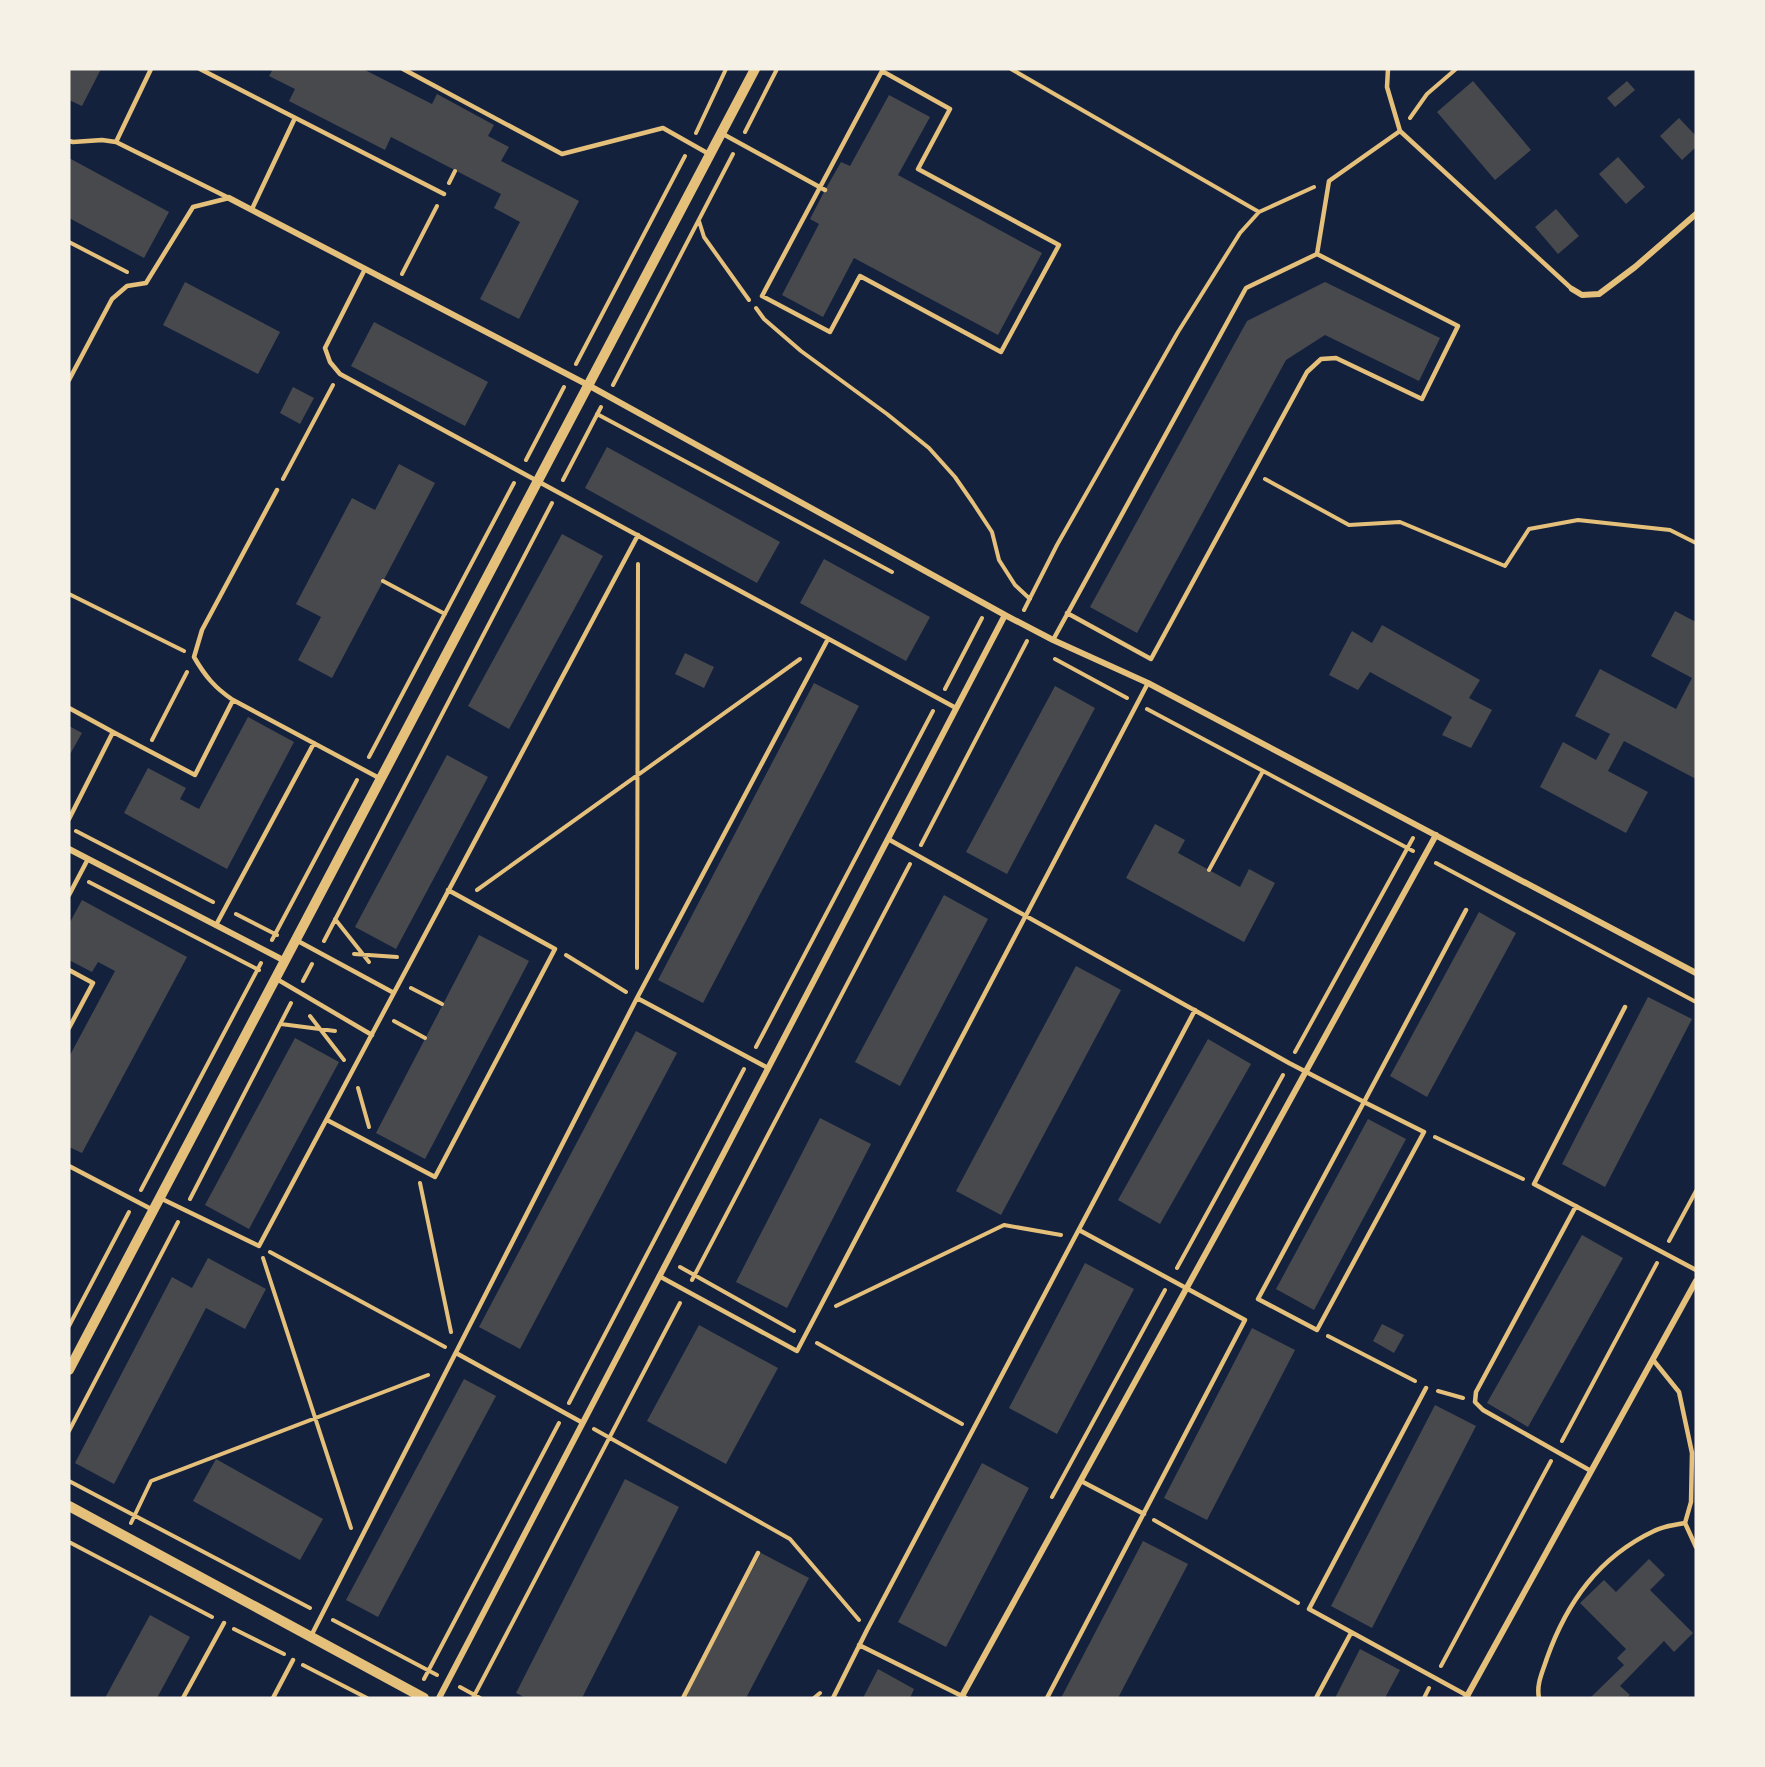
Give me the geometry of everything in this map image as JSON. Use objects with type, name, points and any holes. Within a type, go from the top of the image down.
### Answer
[{"type":"street","points":[[69,1370],[755,69]]},
{"type":"street","points":[[229,198],[588,385],[1005,615],[1053,640],[1148,683],[1696,973]]},
{"type":"street","points":[[1572,289],[1582,295],[1599,294],[1635,267],[1696,214]]},
{"type":"street","points":[[439,1698],[1005,615]]},
{"type":"street","points":[[963,1697],[1436,836]]},
{"type":"street","points":[[69,849],[285,961]]},
{"type":"street","points":[[1467,1697],[1696,1281]]},
{"type":"street","points":[[69,1506],[420,1696]]},
{"type":"lane","points":[[116,142],[151,69]]},
{"type":"lane","points":[[200,69],[444,194]]},
{"type":"lane","points":[[403,69],[562,154],[663,128],[709,154]]},
{"type":"lane","points":[[1388,69],[1387,87],[1400,131],[1572,289]]},
{"type":"lane","points":[[882,71],[950,109],[918,169],[1059,245],[1001,352],[860,276],[830,332],[762,296],[823,189],[882,71]]},
{"type":"lane","points":[[252,209],[295,118]]},
{"type":"lane","points":[[1317,254],[1329,181],[1400,131]]},
{"type":"lane","points":[[721,133],[823,189]]},
{"type":"lane","points":[[69,141],[116,142],[229,198]]},
{"type":"lane","points":[[69,380],[112,299],[127,286],[146,283],[193,207],[229,198]]},
{"type":"lane","points":[[1067,613],[1151,659],[1307,372],[1321,359],[1336,358],[1422,399],[1458,326],[1317,254]]},
{"type":"lane","points":[[1053,640],[1246,288],[1317,254]]},
{"type":"lane","points":[[365,269],[325,348],[330,362],[340,374],[956,708]]},
{"type":"lane","points":[[277,490],[202,630],[194,657],[204,675],[216,688],[233,700],[381,779]]},
{"type":"lane","points":[[160,1198],[259,1246],[638,535]]},
{"type":"lane","points":[[310,1637],[637,998],[828,639]]},
{"type":"lane","points":[[659,1276],[797,1351],[1148,683]]},
{"type":"lane","points":[[69,708],[195,775],[233,700]]},
{"type":"lane","points":[[69,819],[113,732]]},
{"type":"lane","points":[[216,925],[314,743]]},
{"type":"lane","points":[[888,839],[1289,1063],[1364,1102],[1424,1132],[1317,1330],[1258,1299],[1364,1102],[1466,910]]},
{"type":"lane","points":[[69,895],[88,859]]},
{"type":"lane","points":[[327,1120],[435,1177],[555,949],[448,890]]},
{"type":"lane","points":[[295,942],[319,952],[394,993]]},
{"type":"lane","points":[[69,970],[93,983],[69,1028]]},
{"type":"lane","points":[[275,978],[296,994],[372,1035]]},
{"type":"lane","points":[[637,998],[768,1068]]},
{"type":"lane","points":[[1625,1007],[1534,1185],[1696,1270]]},
{"type":"lane","points":[[833,1698],[1195,1010]]},
{"type":"lane","points":[[69,1166],[153,1210]]},
{"type":"lane","points":[[1576,1206],[1476,1392],[1475,1402],[1483,1410],[1591,1471]]},
{"type":"lane","points":[[1047,1698],[1245,1320],[1078,1230]]},
{"type":"lane","points":[[456,1353],[583,1423]]},
{"type":"lane","points":[[1654,1361],[1679,1392],[1692,1453],[1691,1503],[1685,1523],[1696,1547]]},
{"type":"lane","points":[[1426,1388],[1309,1609],[1467,1697]]},
{"type":"lane","points":[[1081,1481],[1144,1514]]},
{"type":"lane","points":[[1539,1698],[1537,1689],[1554,1639],[1584,1586],[1608,1558],[1655,1530],[1685,1523]]},
{"type":"lane","points":[[683,1698],[758,1552]]},
{"type":"lane","points":[[183,1698],[224,1623]]},
{"type":"lane","points":[[1316,1698],[1352,1633]]},
{"type":"lane","points":[[859,1645],[963,1697]]},
{"type":"lane","points":[[273,1698],[293,1660]]},
{"type":"path","points":[[69,1326],[570,376],[691,144],[726,69]]},
{"type":"path","points":[[69,1431],[777,69]]},
{"type":"path","points":[[1011,69],[1259,212]]},
{"type":"path","points":[[1400,131],[1427,94],[1456,69]]},
{"type":"path","points":[[396,285],[455,171]]},
{"type":"path","points":[[1019,621],[1057,545],[1178,332],[1240,233],[1259,212],[1329,181]]},
{"type":"path","points":[[699,221],[704,237],[764,320],[801,351],[929,448],[955,477],[992,532],[999,560],[1015,585],[1030,599]]},
{"type":"path","points":[[69,242],[146,283]]},
{"type":"path","points":[[277,490],[340,374]]},
{"type":"path","points":[[1252,472],[1349,525],[1400,522],[1505,566],[1529,529],[1578,520],[1670,530],[1696,543]]},
{"type":"path","points":[[637,998],[638,535]]},
{"type":"path","points":[[383,580],[445,614]]},
{"type":"path","points":[[69,594],[194,657],[147,750]]},
{"type":"path","points":[[420,1696],[428,1670],[989,606]]},
{"type":"path","points":[[474,1696],[1034,629]]},
{"type":"path","points":[[464,899],[828,639]]},
{"type":"path","points":[[1209,870],[1263,771]]},
{"type":"path","points":[[69,827],[295,942]]},
{"type":"path","points":[[1051,1500],[1420,827]]},
{"type":"path","points":[[78,877],[275,978]]},
{"type":"path","points":[[335,919],[376,970]]},
{"type":"path","points":[[555,949],[637,998]]},
{"type":"path","points":[[352,954],[413,958]]},
{"type":"path","points":[[400,982],[442,1004]]},
{"type":"path","points":[[296,994],[352,1071],[375,1145]]},
{"type":"path","points":[[382,1015],[425,1038]]},
{"type":"path","points":[[281,1024],[341,1032]]},
{"type":"path","points":[[1424,1132],[1534,1185]]},
{"type":"path","points":[[417,1167],[456,1353]]},
{"type":"path","points":[[816,1316],[1004,1225],[1075,1237]]},
{"type":"path","points":[[259,1246],[456,1353]]},
{"type":"path","points":[[259,1246],[357,1546]]},
{"type":"path","points":[[668,1260],[973,1430]]},
{"type":"path","points":[[1317,1330],[1426,1388],[1475,1402]]},
{"type":"path","points":[[124,1536],[151,1480],[448,1367]]},
{"type":"path","points":[[583,1423],[790,1539],[867,1630]]},
{"type":"path","points":[[69,1480],[480,1698]]},
{"type":"path","points":[[1144,1514],[1309,1609]]},
{"type":"building","points":[[69,69],[101,69],[82,106],[69,100]]},
{"type":"building","points":[[273,69],[363,69],[432,104],[437,94],[494,125],[488,136],[509,147],[501,161],[579,201],[519,319],[480,299],[520,222],[494,208],[501,194],[391,137],[385,150],[289,101],[295,89],[269,76]]},
{"type":"building","points":[[1473,81],[1531,150],[1495,180],[1437,112]]},
{"type":"building","points":[[1627,81],[1635,90],[1615,107],[1607,98]]},
{"type":"building","points":[[889,95],[930,117],[898,175],[1042,253],[998,335],[854,258],[823,317],[782,295],[819,224],[810,219],[825,190],[841,162],[850,166]]},
{"type":"building","points":[[1679,118],[1696,136],[1696,147],[1682,160],[1660,136]]},
{"type":"building","points":[[1618,157],[1645,187],[1626,204],[1599,174]]},
{"type":"building","points":[[69,158],[169,212],[144,258],[69,218]]},
{"type":"building","points":[[1556,209],[1579,236],[1558,254],[1535,227]]},
{"type":"building","points":[[185,282],[280,332],[258,374],[163,325]]},
{"type":"building","points":[[1325,282],[1440,338],[1419,381],[1325,335],[1286,360],[1137,633],[1090,607],[1247,321]]},
{"type":"building","points":[[374,322],[488,382],[465,426],[351,366]]},
{"type":"building","points":[[293,387],[314,398],[300,424],[280,413]]},
{"type":"building","points":[[607,447],[780,542],[757,583],[585,488]]},
{"type":"building","points":[[399,464],[435,483],[332,678],[298,660],[321,617],[296,604],[352,498],[375,510]]},
{"type":"building","points":[[562,534],[603,556],[509,729],[468,706]]},
{"type":"building","points":[[824,559],[930,617],[906,661],[800,603]]},
{"type":"building","points":[[1675,611],[1696,622],[1696,779],[1624,741],[1608,771],[1648,792],[1626,833],[1540,787],[1563,742],[1596,760],[1610,734],[1575,716],[1600,669],[1676,709],[1692,678],[1651,656]]},
{"type":"building","points":[[1382,625],[1480,680],[1469,698],[1492,710],[1471,748],[1442,735],[1452,717],[1370,672],[1358,690],[1329,675],[1352,631],[1372,643]]},
{"type":"building","points":[[685,653],[714,667],[704,688],[675,674]]},
{"type":"building","points":[[814,683],[859,706],[703,1003],[658,980]]},
{"type":"building","points":[[1055,686],[1095,708],[1007,874],[966,852]]},
{"type":"building","points":[[248,717],[294,742],[227,869],[124,813],[148,768],[186,788],[180,799],[199,809]]},
{"type":"building","points":[[69,726],[82,733],[69,756]]},
{"type":"building","points":[[447,755],[488,777],[396,949],[355,927]]},
{"type":"building","points":[[1155,824],[1185,840],[1178,853],[1240,887],[1249,869],[1275,883],[1244,942],[1126,878]]},
{"type":"building","points":[[944,895],[988,919],[900,1086],[855,1062]]},
{"type":"building","points":[[82,900],[187,957],[82,1153],[69,1147],[69,1057],[115,971],[98,962],[92,972],[69,960],[69,924]]},
{"type":"building","points":[[1479,912],[1516,933],[1427,1097],[1390,1076]]},
{"type":"building","points":[[479,935],[529,961],[425,1159],[376,1133]]},
{"type":"building","points":[[1076,966],[1121,990],[1001,1215],[956,1191]]},
{"type":"building","points":[[1648,997],[1692,1019],[1605,1187],[1562,1164]]},
{"type":"building","points":[[636,1031],[677,1053],[520,1349],[479,1327]]},
{"type":"building","points":[[295,1038],[339,1062],[249,1229],[205,1205]]},
{"type":"building","points":[[1208,1039],[1251,1064],[1160,1224],[1118,1200]]},
{"type":"building","points":[[820,1118],[871,1144],[787,1308],[736,1282]]},
{"type":"building","points":[[1368,1119],[1406,1139],[1314,1310],[1276,1289]]},
{"type":"building","points":[[1582,1235],[1623,1258],[1528,1427],[1487,1403]]},
{"type":"building","points":[[208,1258],[266,1289],[245,1329],[206,1308],[114,1484],[75,1463],[172,1277],[192,1288]]},
{"type":"building","points":[[1085,1263],[1134,1289],[1057,1434],[1009,1408]]},
{"type":"building","points":[[1382,1324],[1404,1335],[1394,1353],[1373,1341]]},
{"type":"building","points":[[699,1325],[778,1368],[726,1464],[647,1421]]},
{"type":"building","points":[[1252,1328],[1295,1350],[1207,1520],[1164,1498]]},
{"type":"building","points":[[464,1379],[496,1396],[378,1617],[346,1600]]},
{"type":"building","points":[[1435,1405],[1476,1426],[1372,1628],[1331,1606]]},
{"type":"building","points":[[216,1459],[323,1519],[300,1560],[193,1501]]},
{"type":"building","points":[[982,1463],[1029,1488],[946,1647],[898,1622]]},
{"type":"building","points":[[625,1479],[679,1507],[582,1698],[526,1698],[516,1693]]},
{"type":"building","points":[[1143,1541],[1188,1564],[1118,1698],[1061,1698]]},
{"type":"building","points":[[761,1553],[809,1578],[746,1698],[685,1698]]},
{"type":"building","points":[[1649,1559],[1665,1575],[1650,1590],[1693,1633],[1674,1652],[1664,1641],[1620,1686],[1630,1695],[1626,1698],[1590,1698],[1624,1665],[1617,1658],[1626,1649],[1580,1603],[1604,1580],[1616,1592]]},
{"type":"building","points":[[150,1615],[190,1637],[157,1698],[105,1698]]},
{"type":"building","points":[[1360,1649],[1400,1670],[1385,1698],[1335,1698]]},
{"type":"building","points":[[878,1669],[914,1689],[910,1698],[863,1698]]}]
